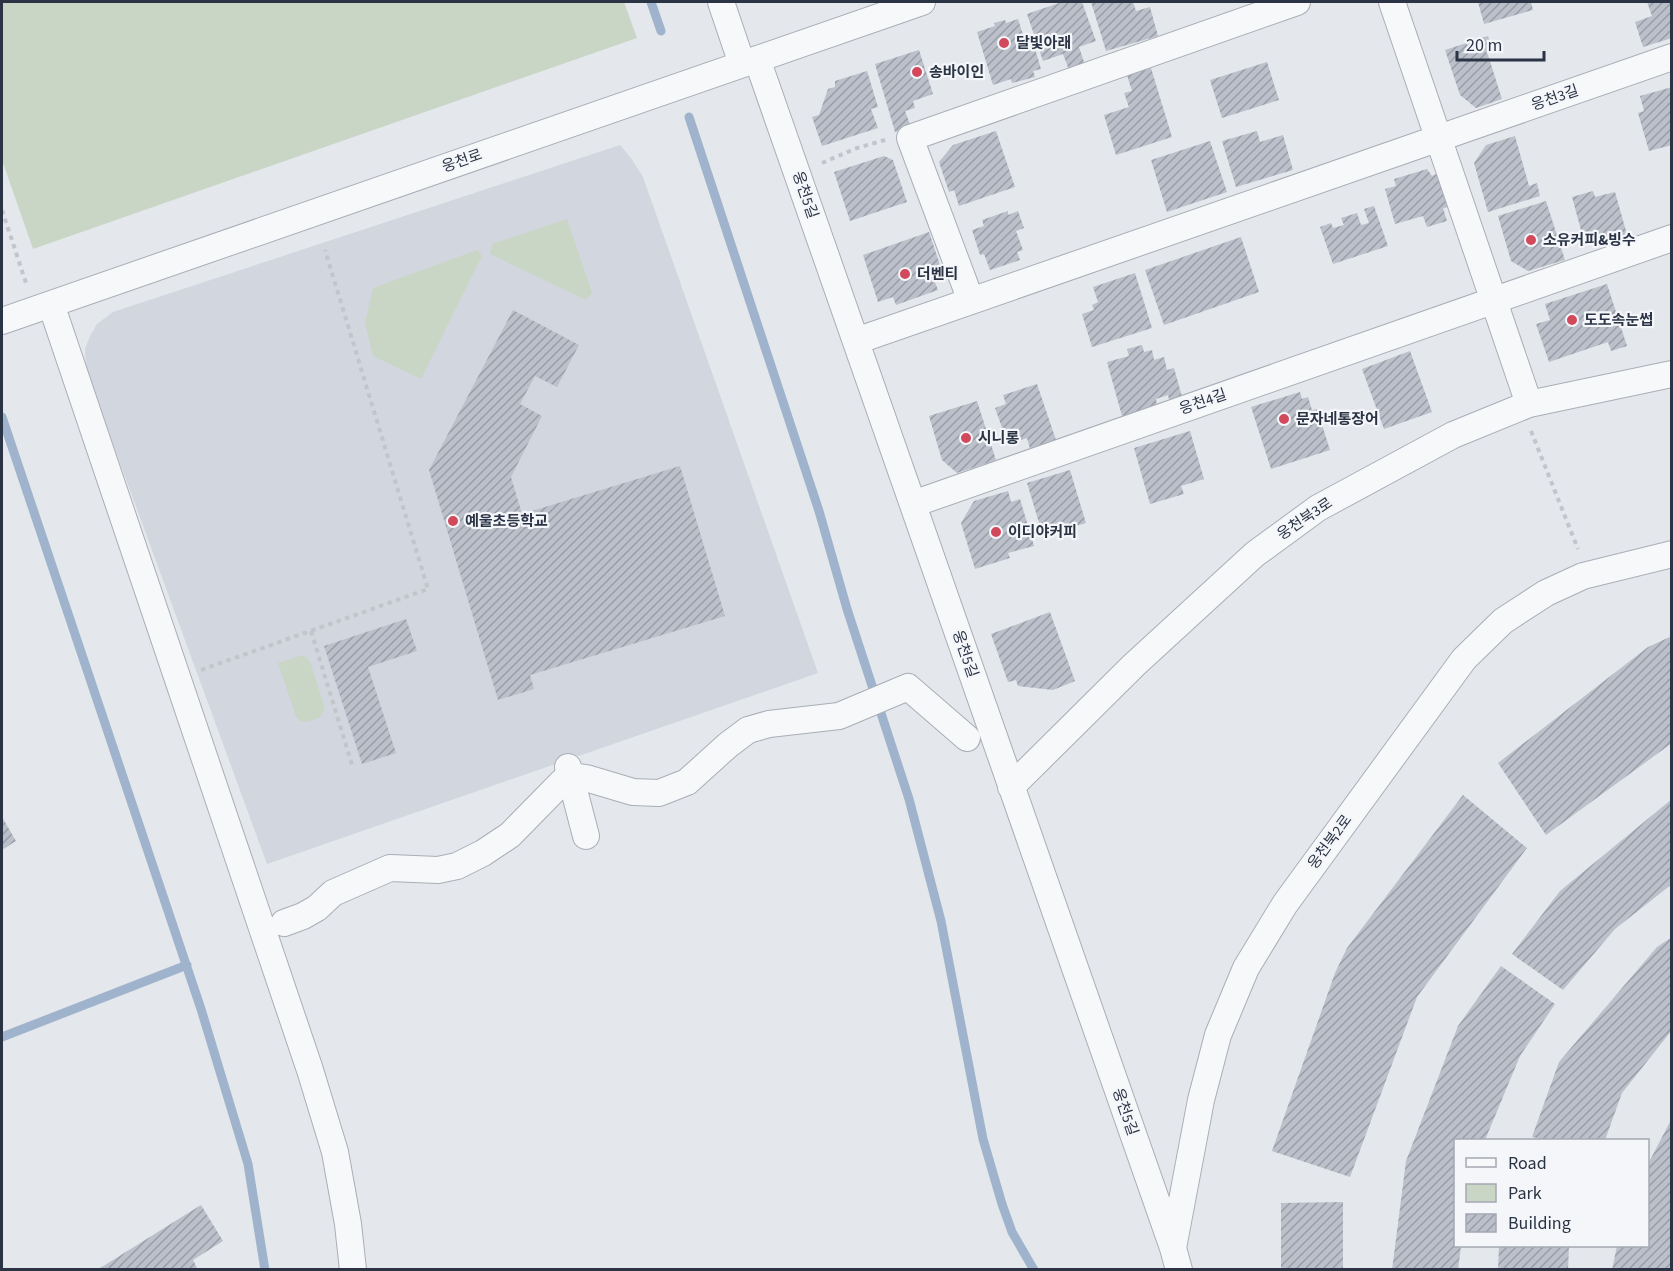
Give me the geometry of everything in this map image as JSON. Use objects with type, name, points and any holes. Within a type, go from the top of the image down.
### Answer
[{"type":"street","name":"웅천5길","points":[[721,2],[750,61],[797,172],[1176,1259]]},
{"type":"street","name":"웅천로","points":[[2,321],[922,2]]},
{"type":"street","points":[[971,301],[910,138],[1297,2]]},
{"type":"street","points":[[1392,2],[1494,300],[1525,406]]},
{"type":"street","name":"웅천3길","points":[[1439,138],[1671,57]]},
{"type":"street","points":[[856,341],[1439,138]]},
{"type":"street","points":[[1494,300],[1671,238]]},
{"type":"street","name":"웅천4길","points":[[913,504],[1494,300]]},
{"type":"street","points":[[43,307],[310,1070],[335,1152],[348,1224],[353,1269]]},
{"type":"street","name":"웅천북3로","points":[[1011,787],[1134,665],[1255,554],[1318,508],[1453,435],[1525,406],[1671,374]]},
{"type":"street","name":"웅천북2로","points":[[1176,1259],[1201,1100],[1218,1035],[1246,968],[1285,904],[1464,659],[1503,621],[1546,593],[1588,575],[1671,554]]},
{"type":"street","points":[[569,772],[633,792],[659,793],[687,782],[748,730],[769,724],[839,716],[908,687],[967,738]]},
{"type":"street","points":[[569,772],[586,836]]},
{"type":"street","points":[[284,922],[303,916],[317,908],[333,893],[390,868],[438,870],[457,866],[483,853],[510,835],[569,772]]},
{"type":"path","points":[[797,172],[857,148],[887,139],[910,138]]},
{"type":"path","points":[[2,210],[43,307]]},
{"type":"path","points":[[201,670],[428,589],[324,250]]},
{"type":"path","points":[[1525,406],[1588,575]]},
{"type":"path","points":[[311,631],[353,768]]},
{"type":"shaded area","name":"예울초등학교","points":[[620,145],[643,177],[818,673],[267,864],[86,370],[85,349],[90,336],[97,324],[113,312]]},
{"type":"green space","points":[[2,2],[624,2],[637,38],[33,249],[2,160]]},
{"type":"green space","points":[[567,219],[592,293],[586,300],[490,254],[492,244]]},
{"type":"green space","points":[[477,250],[482,256],[421,379],[373,356],[365,323],[373,288]]},
{"type":"green space","points":[[303,655],[310,661],[325,709],[320,717],[307,722],[301,721],[296,716],[278,663]]},
{"type":"building","points":[[1062,2],[1082,2],[1096,41],[1079,47],[1085,65],[1069,70],[1063,54],[1043,61],[1027,14]]},
{"type":"building","points":[[1091,2],[1133,2],[1136,11],[1150,7],[1158,36],[1106,51]]},
{"type":"building","points":[[1478,2],[1531,2],[1533,10],[1484,24]]},
{"type":"building","points":[[1647,2],[1672,2],[1672,38],[1643,47],[1635,22],[1652,16]]},
{"type":"building","points":[[1018,19],[1026,44],[1033,42],[1041,69],[1033,71],[1035,77],[1012,83],[1011,79],[993,85],[977,32],[995,26],[994,23],[1005,20],[1006,23]]},
{"type":"building","points":[[1488,36],[1493,51],[1487,52],[1502,99],[1476,108],[1460,95],[1445,50]]},
{"type":"building","points":[[919,50],[933,94],[913,101],[915,108],[905,111],[911,127],[895,132],[875,64]]},
{"type":"building","points":[[1267,62],[1279,100],[1222,118],[1210,80]]},
{"type":"building","points":[[1151,68],[1172,137],[1116,155],[1104,115],[1129,107],[1124,93],[1132,91],[1127,75]]},
{"type":"building","points":[[867,71],[878,107],[871,109],[878,128],[822,146],[812,117],[819,115],[828,89],[835,87],[835,81]]},
{"type":"building","points":[[1672,87],[1672,145],[1649,151],[1638,113],[1644,111],[1640,96]]},
{"type":"building","points":[[996,131],[1015,187],[959,206],[954,190],[949,192],[939,162],[953,145]]},
{"type":"building","points":[[1257,131],[1260,142],[1283,135],[1293,170],[1236,187],[1222,141]]},
{"type":"building","points":[[1515,136],[1529,186],[1537,183],[1540,196],[1488,212],[1474,163],[1486,145]]},
{"type":"building","points":[[1210,141],[1227,192],[1167,212],[1151,160]]},
{"type":"building","points":[[884,156],[893,160],[907,202],[850,221],[834,172]]},
{"type":"building","points":[[1427,169],[1432,176],[1438,173],[1449,207],[1443,208],[1447,221],[1427,227],[1423,216],[1395,224],[1385,189],[1396,186],[1394,179]]},
{"type":"building","points":[[1593,191],[1595,197],[1615,192],[1628,238],[1599,246],[1597,242],[1585,245],[1572,197]]},
{"type":"building","points":[[1546,201],[1565,260],[1528,271],[1511,261],[1498,216]]},
{"type":"building","points":[[1374,206],[1388,246],[1333,264],[1320,227],[1331,223],[1333,228],[1344,225],[1341,218],[1357,213],[1361,225],[1369,223],[1364,209]]},
{"type":"building","points":[[1008,211],[1008,215],[1018,211],[1024,228],[1016,231],[1023,250],[1017,252],[1020,260],[990,270],[984,254],[980,255],[972,230],[984,226],[982,220]]},
{"type":"building","points":[[929,232],[941,268],[931,272],[938,290],[896,305],[893,297],[878,302],[863,255]]},
{"type":"building","points":[[1241,237],[1259,292],[1164,325],[1145,270]]},
{"type":"building","points":[[1135,273],[1152,328],[1092,347],[1082,314],[1094,310],[1092,305],[1098,302],[1093,287]]},
{"type":"building","points":[[1607,284],[1627,346],[1611,351],[1608,342],[1549,362],[1536,324],[1550,320],[1545,304]]},
{"type":"building","name":"예울초등학교","points":[[513,310],[579,345],[557,387],[535,376],[520,404],[542,416],[511,477],[522,514],[680,466],[725,616],[530,675],[534,689],[498,700],[429,470]]},
{"type":"building","points":[[1142,345],[1144,352],[1152,350],[1154,360],[1164,357],[1167,370],[1174,368],[1183,400],[1170,404],[1168,395],[1156,399],[1157,406],[1122,416],[1107,362],[1129,356],[1127,349]]},
{"type":"building","points":[[1410,351],[1432,412],[1384,429],[1362,369]]},
{"type":"building","points":[[1037,384],[1056,440],[1030,449],[1027,438],[1016,442],[1013,433],[1005,436],[995,408],[1006,404],[1003,395]]},
{"type":"building","points":[[1300,392],[1302,399],[1308,397],[1312,410],[1317,409],[1330,450],[1271,469],[1251,407]]},
{"type":"building","points":[[977,401],[996,460],[957,473],[942,460],[929,416]]},
{"type":"building","points":[[1190,431],[1204,479],[1181,486],[1184,494],[1150,504],[1134,448]]},
{"type":"building","points":[[1070,470],[1086,523],[1043,536],[1027,483]]},
{"type":"building","points":[[1008,491],[1011,502],[1020,499],[1034,546],[1008,553],[1010,558],[975,569],[961,523],[974,501]]},
{"type":"building","points":[[1050,612],[1075,681],[1053,690],[1018,686],[1016,680],[1008,682],[991,634]]},
{"type":"building","points":[[406,619],[417,651],[368,667],[396,753],[362,764],[324,646]]},
{"type":"building","points":[[1672,636],[1672,743],[1546,835],[1498,763],[1648,647]]},
{"type":"building","points":[[1463,795],[1527,848],[1417,997],[1350,1177],[1272,1151],[1335,973],[1347,948]]},
{"type":"building","points":[[1672,799],[1672,884],[1615,929],[1563,990],[1512,954],[1560,891]]},
{"type":"building","points":[[2,817],[16,841],[2,850]]},
{"type":"building","points":[[1672,937],[1672,1030],[1622,1093],[1605,1139],[1532,1137],[1559,1062],[1657,947]]},
{"type":"building","points":[[1501,966],[1555,1004],[1520,1056],[1485,1139],[1454,1139],[1454,1247],[1461,1247],[1458,1270],[1392,1270],[1406,1161],[1458,1026]]},
{"type":"building","points":[[1672,1118],[1672,1270],[1612,1270],[1617,1247],[1649,1247],[1649,1162]]},
{"type":"building","points":[[1343,1202],[1343,1270],[1281,1270],[1281,1203]]},
{"type":"building","points":[[201,1205],[223,1241],[193,1260],[198,1270],[97,1270]]},
{"type":"building","points":[[1499,1247],[1569,1247],[1568,1270],[1498,1270]]},
{"type":"waterway","points":[[651,2],[661,31]]},
{"type":"waterway","points":[[689,117],[819,511],[847,609],[909,799],[941,921],[983,1139],[1012,1232],[1034,1270]]},
{"type":"waterway","points":[[2,417],[201,1009],[248,1164],[265,1270]]},
{"type":"waterway","points":[[2,1037],[187,965]]},
{"type":"place","name":"달빛아래","points":[[1004,43]]},
{"type":"place","name":"송바이인","points":[[917,72]]},
{"type":"place","name":"소유커피&빙수","points":[[1531,240]]},
{"type":"place","name":"더벤티","points":[[905,274]]},
{"type":"place","name":"도도속눈썹","points":[[1572,320]]},
{"type":"place","name":"문자네통장어","points":[[1284,419]]},
{"type":"place","name":"시니롱","points":[[966,438]]},
{"type":"place","name":"예울초등학교","points":[[453,521]]},
{"type":"place","name":"이디야커피","points":[[996,532]]}]
